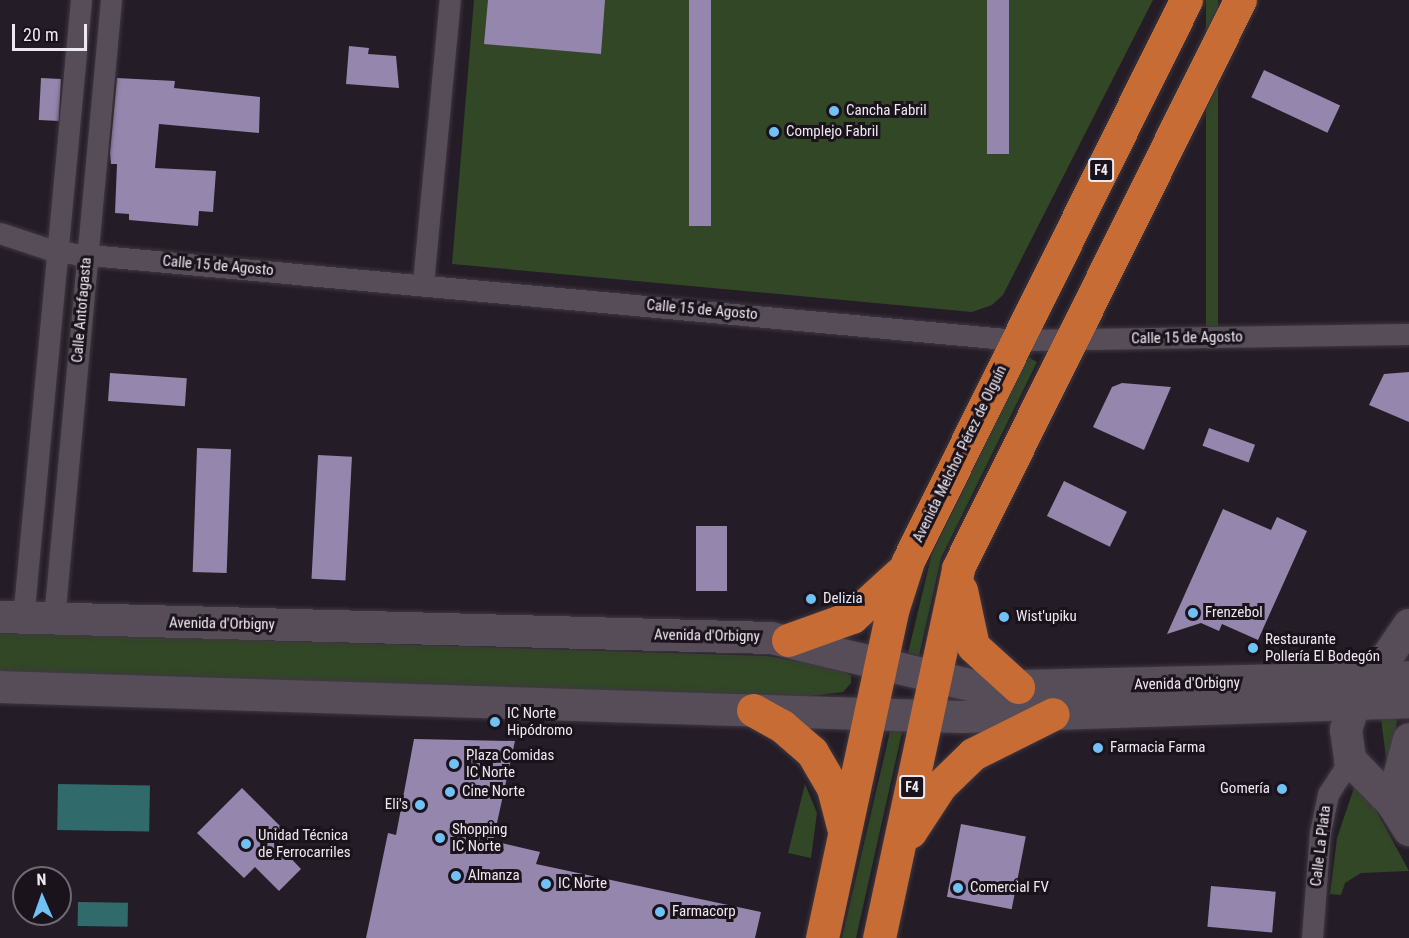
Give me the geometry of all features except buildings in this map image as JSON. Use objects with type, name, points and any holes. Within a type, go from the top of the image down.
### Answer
[{"type":"highway","name":"Avenida Melchor Pérez de Olguín","points":[[822,938],[881,662],[908,561],[1186,0]]},
{"type":"highway","name":"F4","points":[[879,938],[958,568],[1240,0]]},
{"type":"highway","points":[[788,640],[852,616],[883,592],[908,561]]},
{"type":"highway","points":[[958,568],[962,611],[973,646],[1018,687]]},
{"type":"highway","points":[[753,710],[782,726],[812,752],[833,788],[844,832]]},
{"type":"highway","points":[[897,858],[915,820],[973,754],[1053,714]]},
{"type":"main road","name":"Avenida d'Orbigny","points":[[12,618],[788,640],[968,685],[1362,692],[1409,702]]},
{"type":"main road","points":[[1409,625],[1362,692],[1346,730],[1350,760],[1392,802],[1409,830]]},
{"type":"main road","name":"Avenida d'Orbigny","points":[[0,687],[927,716],[1053,714],[1362,692],[1409,677]]},
{"type":"main road","points":[[1392,802],[1409,739]]},
{"type":"street","name":"Calle Antofagasta","points":[[12,618],[57,252],[81,0]]},
{"type":"street","name":"Calle Antofagasta","points":[[54,619],[111,0]]},
{"type":"street","points":[[423,283],[450,0]]},
{"type":"street","name":"Calle 15 de Agosto","points":[[0,233],[57,252],[423,283],[1016,340],[1409,334]]},
{"type":"street","name":"Calle La Plata","points":[[1312,938],[1320,832],[1328,794],[1350,760]]},
{"type":"shaded area","name":"Complejo Fabril","points":[[474,0],[1153,0],[1003,295],[992,305],[972,312],[452,264]]},
{"type":"shaded area","points":[[1206,0],[1218,0],[1218,349],[1206,349]]},
{"type":"shaded area","points":[[1028,357],[1037,362],[941,558],[919,656],[908,653],[932,553]]},
{"type":"shaded area","points":[[0,632],[766,656],[840,668],[851,676],[851,683],[843,692],[802,697],[0,671]]},
{"type":"shaded area","points":[[1397,718],[1396,728],[1388,772],[1381,719]]},
{"type":"shaded area","points":[[891,727],[903,728],[856,938],[842,938]]},
{"type":"shaded area","points":[[58,784],[150,786],[149,832],[57,830]]},
{"type":"shaded area","points":[[805,784],[817,813],[811,858],[788,853]]},
{"type":"shaded area","points":[[1355,785],[1365,790],[1409,871],[1361,873],[1345,883],[1341,895],[1330,894],[1337,838]]},
{"type":"shaded area","points":[[78,902],[128,903],[128,927],[78,926]]},
{"type":"place","name":"Cancha Fabril","points":[[834,111]]},
{"type":"place","name":"Complejo Fabril","points":[[774,132]]},
{"type":"place","name":"Delizia","points":[[811,599]]},
{"type":"place","name":"Frenzebol","points":[[1193,613]]},
{"type":"place","name":"Wist'upiku","points":[[1004,617]]},
{"type":"place","name":"Restaurante Pollería El Bodegón","points":[[1253,648]]},
{"type":"place","name":"IC Norte Hipódromo","points":[[495,722]]},
{"type":"place","name":"Farmacia Farma","points":[[1098,748]]},
{"type":"place","name":"Plaza Comidas IC Norte","points":[[454,764]]},
{"type":"place","name":"Gomería","points":[[1282,789]]},
{"type":"place","name":"Cine Norte","points":[[450,792]]},
{"type":"place","name":"Eli's","points":[[420,805]]},
{"type":"place","name":"Shopping IC Norte","points":[[440,838]]},
{"type":"place","name":"Unidad Técnica de Ferrocarriles","points":[[246,844]]},
{"type":"place","name":"Almanza","points":[[456,876]]},
{"type":"place","name":"IC Norte","points":[[546,884]]},
{"type":"place","name":"Comercial FV","points":[[958,888]]},
{"type":"place","name":"Farmacorp","points":[[660,912]]}]
